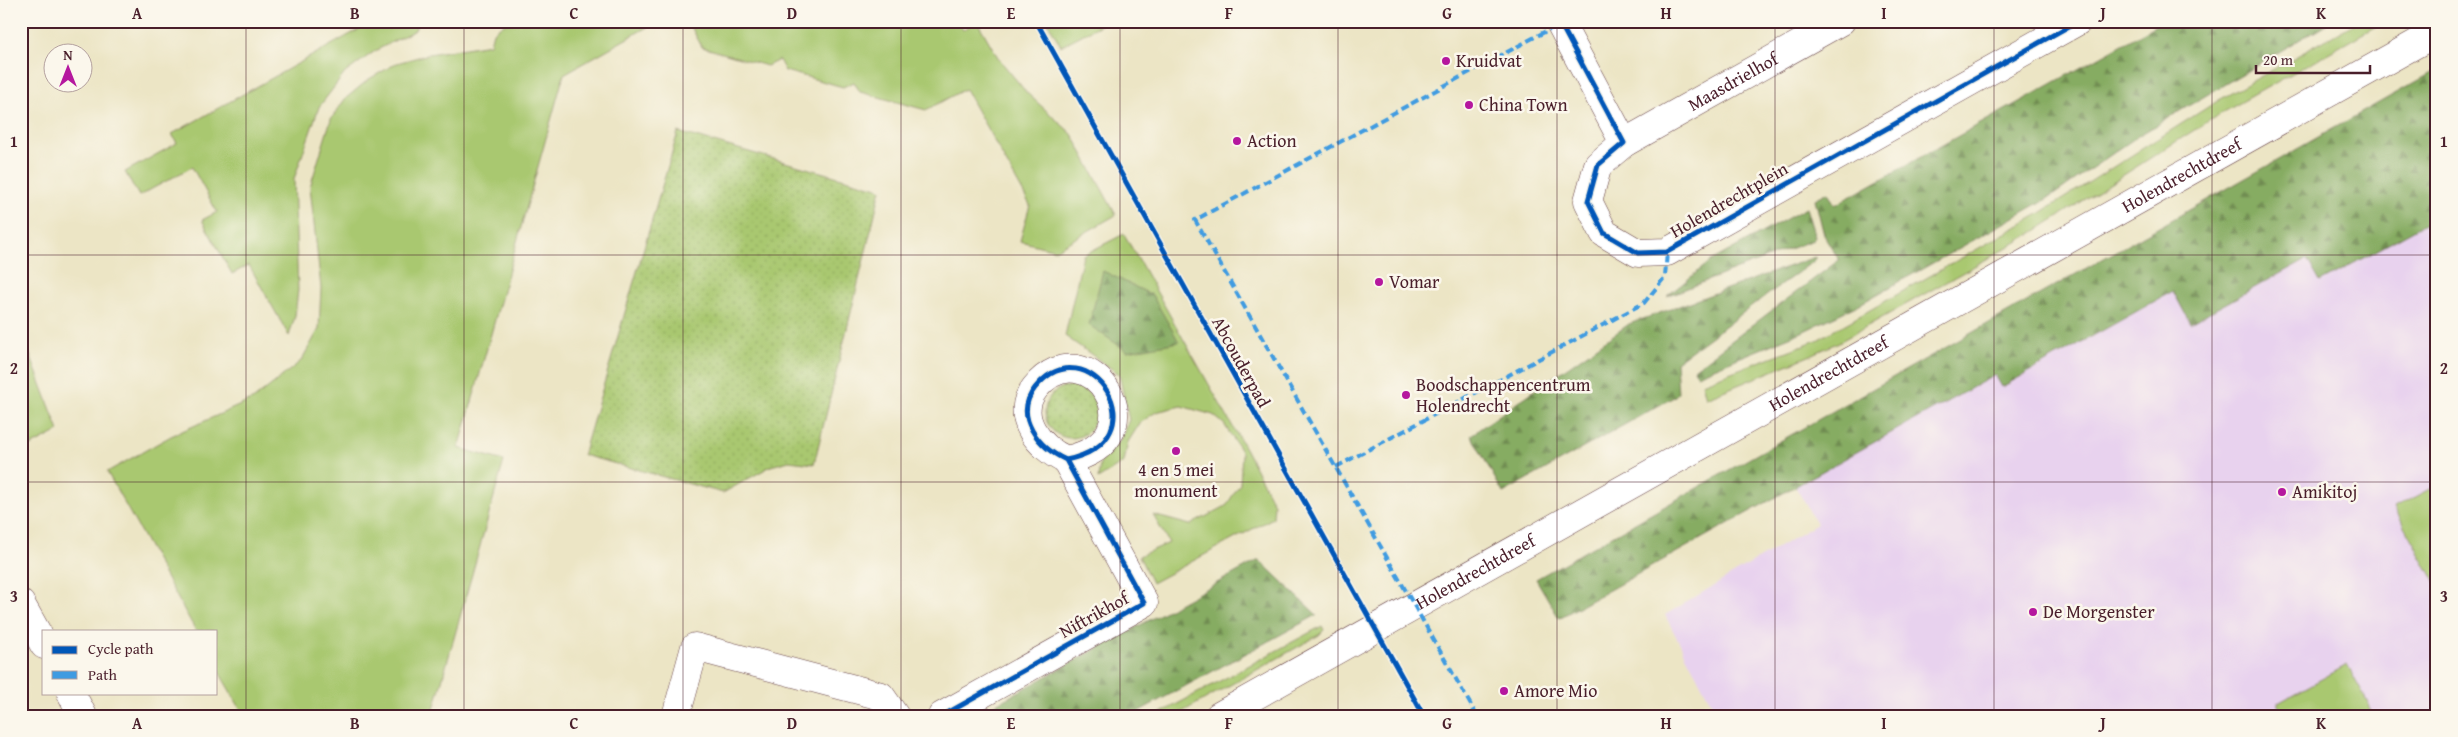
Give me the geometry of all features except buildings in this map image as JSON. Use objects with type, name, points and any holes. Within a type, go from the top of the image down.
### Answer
[{"type":"street","points":[[1559,21],[1624,143]]},
{"type":"street","name":"Maasdrielhof","points":[[1624,143],[1842,21]]},
{"type":"street","name":"Holendrechtplein","points":[[1624,143],[1598,165],[1588,201],[1604,233],[1638,253],[1666,252],[2078,21]]},
{"type":"street","name":"Holendrechtdreef","points":[[1219,716],[2437,32]]},
{"type":"street","name":"Niftrikhof","points":[[942,716],[1144,603],[1066,460]]},
{"type":"street","points":[[21,604],[42,641]]},
{"type":"street","points":[[676,716],[695,647],[881,696],[895,716]]},
{"type":"street","points":[[72,694],[83,716]]},
{"type":"shaded area","points":[[2437,217],[2437,716],[1718,716],[1665,615],[1817,524],[1795,486],[1995,375],[2003,387],[2173,291],[2190,323],[2307,259],[2320,282]]},
{"type":"green space","points":[[374,21],[418,21],[415,30],[375,51],[345,73],[319,107],[294,179],[298,290],[295,316],[289,336],[249,265],[232,274],[202,220],[217,212],[192,167],[139,196],[125,172],[177,143],[172,134]]},
{"type":"green space","points":[[508,21],[658,21],[564,74],[459,448],[504,461],[432,716],[292,716],[290,711],[282,716],[254,716],[252,711],[244,715],[218,670],[218,630],[195,630],[107,472],[171,436],[254,399],[301,361],[319,329],[321,288],[310,187],[331,119],[345,99],[369,79],[397,63],[429,54],[490,44],[493,32]]},
{"type":"green space","points":[[688,21],[957,21],[963,30],[977,21],[999,59],[1027,93],[1072,134],[1116,215],[1055,250],[1020,241],[1030,205],[965,89],[926,110],[860,92],[854,82],[843,87],[785,71],[779,60],[767,66],[702,47]]},
{"type":"green space","points":[[1047,21],[1108,21],[1061,46]]},
{"type":"green space","points":[[2164,21],[2331,21],[2138,136],[2052,196],[1860,304],[1802,332],[1697,375],[1694,369],[1839,260],[1824,235],[1815,199],[1828,192],[1835,205]]},
{"type":"green space","points":[[2359,21],[2385,21],[2215,117],[2026,237],[1839,342],[1706,398],[1702,383],[1817,340],[2039,214],[2219,100]]},
{"type":"green space","points":[[2437,70],[2437,217],[2320,282],[2307,259],[2190,323],[2173,291],[2002,387],[1995,375],[1559,618],[1536,579]]},
{"type":"green space","points":[[678,132],[881,189],[814,464],[789,461],[771,466],[723,493],[583,455]]},
{"type":"green space","points":[[1806,208],[1815,237],[1813,240],[1667,296],[1711,261]]},
{"type":"green space","points":[[1124,234],[1246,450],[1274,504],[1273,518],[1152,583],[1139,556],[1169,543],[1153,515],[1190,525],[1226,506],[1240,484],[1242,453],[1224,424],[1213,415],[1181,406],[1156,412],[1140,423],[1128,442],[1124,462],[1098,479],[1100,464],[1120,440],[1129,420],[1119,374],[1065,336],[1083,255]]},
{"type":"green space","points":[[1815,257],[1815,260],[1676,362],[1678,393],[1674,397],[1503,493],[1471,435],[1629,324]]},
{"type":"green space","points":[[1103,271],[1152,295],[1179,342],[1127,351],[1089,325]]},
{"type":"green space","points":[[25,342],[59,431],[21,451],[21,344]]},
{"type":"green space","points":[[1066,386],[1076,386],[1090,393],[1097,407],[1097,417],[1090,431],[1076,438],[1066,438],[1056,434],[1049,427],[1045,417],[1045,407],[1049,397],[1056,390]]},
{"type":"green space","points":[[2437,485],[2437,585],[2394,508]]},
{"type":"green space","points":[[1259,560],[1317,615],[1130,716],[974,716]]},
{"type":"green space","points":[[1322,626],[1324,630],[1319,635],[1175,716],[1155,716]]},
{"type":"green space","points":[[2347,665],[2375,716],[2285,716],[2278,703]]},
{"type":"marked path","points":[[1477,716],[1195,220],[1561,23]]},
{"type":"marked path","points":[[1336,467],[1644,303],[1665,277],[1667,252]]},
{"type":"cycle path","name":"Abcouderpad","points":[[1036,21],[1424,716]]},
{"type":"cycle path","points":[[1559,21],[1624,143],[1598,165],[1588,201],[1604,233],[1638,253],[1667,252],[2078,21]]},
{"type":"cycle path","points":[[942,716],[1144,603],[1066,460],[1056,455],[1039,440],[1028,420],[1026,410],[1035,388],[1055,372],[1076,369],[1094,377],[1108,392],[1114,411],[1111,431],[1096,448],[1066,460]]},
{"type":"place","name":"Kruidvat","points":[[1446,61]]},
{"type":"place","name":"China Town","points":[[1469,105]]},
{"type":"place","name":"Action","points":[[1237,141]]},
{"type":"place","name":"Vomar","points":[[1379,282]]},
{"type":"place","name":"Boodschappencentrum Holendrecht","points":[[1406,395]]},
{"type":"place","name":"4 en 5 mei monument","points":[[1176,451]]},
{"type":"place","name":"Amikitoj","points":[[2282,492]]},
{"type":"place","name":"De Morgenster","points":[[2033,612]]},
{"type":"place","name":"Amore Mio","points":[[1504,691]]}]
